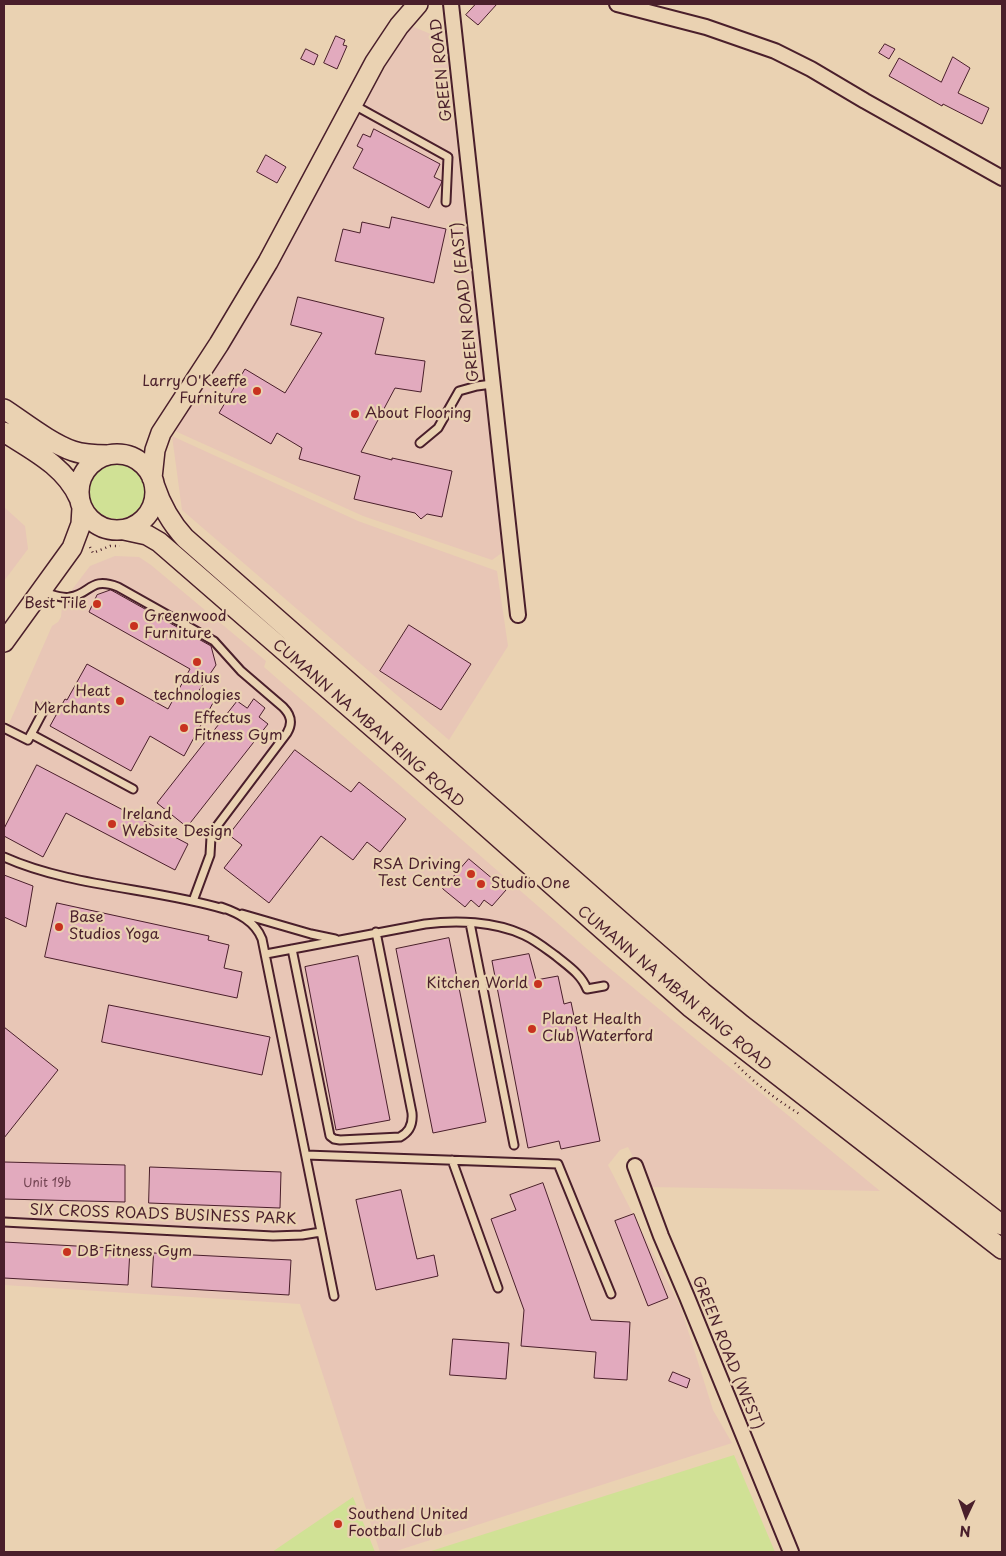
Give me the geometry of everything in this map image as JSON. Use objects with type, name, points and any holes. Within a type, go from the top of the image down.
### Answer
[{"type":"main road","points":[[72,548],[93,536],[131,528],[142,521],[151,510],[155,498],[155,450],[158,440],[268,262],[306,193],[351,104],[388,42],[418,4]]},
{"type":"main road","points":[[4,409],[65,448],[83,454],[128,455],[145,466],[154,481]]},
{"type":"main road","points":[[4,642],[72,548],[80,524],[79,484],[85,471],[94,461],[142,446],[166,426]]},
{"type":"main road","points":[[4,432],[61,471],[72,484],[80,503],[94,523],[105,529],[118,530]]},
{"type":"main road","name":"CUMANN NA MBAN RING ROAD","points":[[154,481],[165,510],[175,528],[185,538],[639,937],[742,1024],[1002,1225]]},
{"type":"main road","name":"CUMANN NA MBAN RING ROAD","points":[[118,530],[146,535],[159,542],[690,1007],[1002,1250]]},
{"type":"street","name":"GREEN ROAD","points":[[451,4],[464,133]]},
{"type":"street","points":[[617,4],[728,34],[781,54],[811,68],[865,101],[1002,178]]},
{"type":"street","name":"GREEN ROAD (EAST)","points":[[464,133],[518,615]]},
{"type":"street","name":"GREEN ROAD (WEST)","points":[[635,1166],[661,1236],[791,1552]]},
{"type":"lane","points":[[351,104],[448,157],[446,202]]},
{"type":"lane","points":[[420,444],[438,428],[458,391],[492,384]]},
{"type":"lane","points":[[40,592],[68,597],[77,595],[97,584],[109,584],[118,587],[214,641],[241,671],[289,714],[291,722],[287,733],[214,830],[211,837],[210,856],[193,901]]},
{"type":"lane","points":[[4,728],[28,740],[46,706]]},
{"type":"lane","points":[[31,734],[133,789]]},
{"type":"lane","name":"SIX CROSS ROADS BUSINESS PARK","points":[[4,857],[34,868],[193,901],[316,935],[338,939],[347,938]]},
{"type":"lane","name":"SIX CROSS ROADS BUSINESS PARK","points":[[221,908],[239,914],[254,925],[262,939],[334,1296]]},
{"type":"lane","name":"SIX CROSS ROADS BUSINESS PARK","points":[[266,954],[376,932],[433,923],[470,923],[508,929],[532,939],[574,970],[581,978],[586,989],[604,986]]},
{"type":"lane","points":[[470,923],[514,1145]]},
{"type":"lane","points":[[292,949],[330,1136],[335,1140],[400,1137],[409,1130],[412,1122],[412,1113],[376,932]]},
{"type":"lane","points":[[306,1155],[558,1164],[612,1294]]},
{"type":"lane","points":[[452,1160],[498,1288]]},
{"type":"lane","name":"SIX CROSS ROADS BUSINESS PARK","points":[[4,1222],[272,1236],[321,1232]]},
{"type":"shaded area","points":[[409,25],[445,40],[503,552],[492,560],[363,516],[175,431],[306,208]]},
{"type":"shaded area","points":[[172,436],[358,521],[497,571],[508,646],[449,740],[182,510]]},
{"type":"shaded area","points":[[4,507],[25,526],[28,549],[4,581]]},
{"type":"shaded area","points":[[115,556],[139,557],[151,565],[266,661],[264,667],[602,962],[880,1191],[648,1187],[628,1147],[620,1150],[608,1165],[681,1308],[713,1410],[732,1443],[393,1552],[380,1552],[300,1304],[4,1285],[4,735],[52,626],[61,617],[62,606],[90,566]]},
{"type":"green space","points":[[111,463],[123,463],[137,471],[145,485],[143,502],[137,511],[123,519],[111,519],[101,514],[94,507],[89,497],[89,485],[94,475],[101,468]]},
{"type":"green space","points":[[734,1455],[775,1552],[428,1552]]},
{"type":"green space","name":"Southend United Football Club","points":[[353,1497],[375,1552],[272,1552]]},
{"type":"building","points":[[476,4],[497,4],[478,25],[466,15]]},
{"type":"building","points":[[336,36],[345,40],[343,45],[347,46],[337,69],[324,63]]},
{"type":"building","points":[[885,44],[895,49],[889,59],[879,53]]},
{"type":"building","points":[[306,49],[318,55],[314,65],[301,59]]},
{"type":"building","points":[[953,57],[970,68],[958,93],[989,108],[982,124],[943,104],[942,106],[889,76],[899,58],[941,82]]},
{"type":"building","points":[[374,129],[440,164],[434,177],[442,181],[429,208],[353,168],[363,149],[357,146],[363,134],[370,137]]},
{"type":"building","points":[[266,155],[286,167],[277,183],[257,172]]},
{"type":"building","points":[[392,217],[446,229],[434,283],[335,261],[343,229],[360,233],[362,222],[389,228]]},
{"type":"building","points":[[298,297],[384,318],[375,354],[425,361],[421,392],[395,388],[361,452],[452,471],[442,517],[427,514],[421,519],[415,513],[354,499],[360,476],[299,459],[302,448],[277,433],[271,444],[219,413],[245,369],[285,393],[322,333],[291,325]]},
{"type":"building","points":[[111,590],[211,646],[216,665],[198,692],[214,701],[184,756],[150,736],[131,771],[50,726],[87,664],[168,709],[190,669],[89,612],[97,595]]},
{"type":"building","points":[[409,625],[471,664],[441,710],[380,671]]},
{"type":"building","points":[[254,699],[265,708],[259,717],[268,724],[187,827],[157,803],[237,701],[247,708]]},
{"type":"building","points":[[295,750],[351,792],[359,782],[406,819],[380,852],[367,842],[353,860],[321,836],[269,903],[224,868],[242,845],[229,835]]},
{"type":"building","points":[[37,765],[188,844],[175,870],[66,813],[43,857],[4,836],[4,829]]},
{"type":"building","name":"RSA Driving Test Centre","points":[[469,859],[506,890],[492,906],[484,900],[479,907],[471,900],[465,907],[443,889]]},
{"type":"building","points":[[4,875],[33,886],[26,927],[4,917]]},
{"type":"building","points":[[57,903],[209,936],[208,940],[229,945],[224,968],[242,972],[237,998],[45,957]]},
{"type":"building","points":[[449,938],[486,1122],[433,1133],[396,949]]},
{"type":"building","points":[[529,954],[536,980],[558,976],[564,1004],[571,1002],[600,1141],[561,1149],[559,1141],[528,1148],[492,961]]},
{"type":"building","points":[[358,956],[390,1120],[336,1130],[305,967]]},
{"type":"building","points":[[109,1005],[270,1037],[262,1075],[102,1042]]},
{"type":"building","points":[[4,1027],[58,1070],[4,1138]]},
{"type":"building","points":[[4,1162],[125,1165],[125,1202],[4,1199]]},
{"type":"building","points":[[150,1167],[281,1172],[280,1208],[149,1203]]},
{"type":"building","points":[[543,1183],[591,1320],[630,1322],[627,1380],[594,1378],[596,1352],[521,1346],[524,1310],[491,1219],[516,1210],[510,1195]]},
{"type":"building","points":[[401,1190],[417,1259],[434,1255],[438,1276],[376,1290],[356,1200]]},
{"type":"building","points":[[634,1214],[668,1298],[648,1306],[615,1221]]},
{"type":"building","points":[[4,1242],[130,1249],[128,1285],[4,1278]]},
{"type":"building","points":[[154,1253],[291,1260],[289,1295],[152,1287]]},
{"type":"building","points":[[453,1339],[509,1343],[506,1379],[450,1375]]},
{"type":"building","points":[[673,1372],[690,1379],[687,1388],[669,1381]]},
{"type":"place","name":"Larry O'Keeffe Furniture","points":[[257,391]]},
{"type":"place","name":"About Flooring","points":[[355,414]]},
{"type":"place","name":"Best Tile","points":[[97,604]]},
{"type":"place","name":"Greenwood Furniture","points":[[134,626]]},
{"type":"place","name":"radius technologies","points":[[197,662]]},
{"type":"place","name":"Heat Merchants","points":[[120,701]]},
{"type":"place","name":"Effectus Fitness Gym","points":[[184,728]]},
{"type":"place","name":"Ireland Website Design","points":[[112,824]]},
{"type":"place","name":"RSA Driving Test Centre","points":[[471,874]]},
{"type":"place","name":"Studio One","points":[[481,884]]},
{"type":"place","name":"Base Studios Yoga","points":[[59,927]]},
{"type":"place","name":"Kitchen World","points":[[538,984]]},
{"type":"place","name":"Planet Health Club Waterford","points":[[532,1029]]},
{"type":"place","name":"DB Fitness Gym","points":[[67,1252]]},
{"type":"place","name":"Southend United Football Club","points":[[338,1524]]}]
